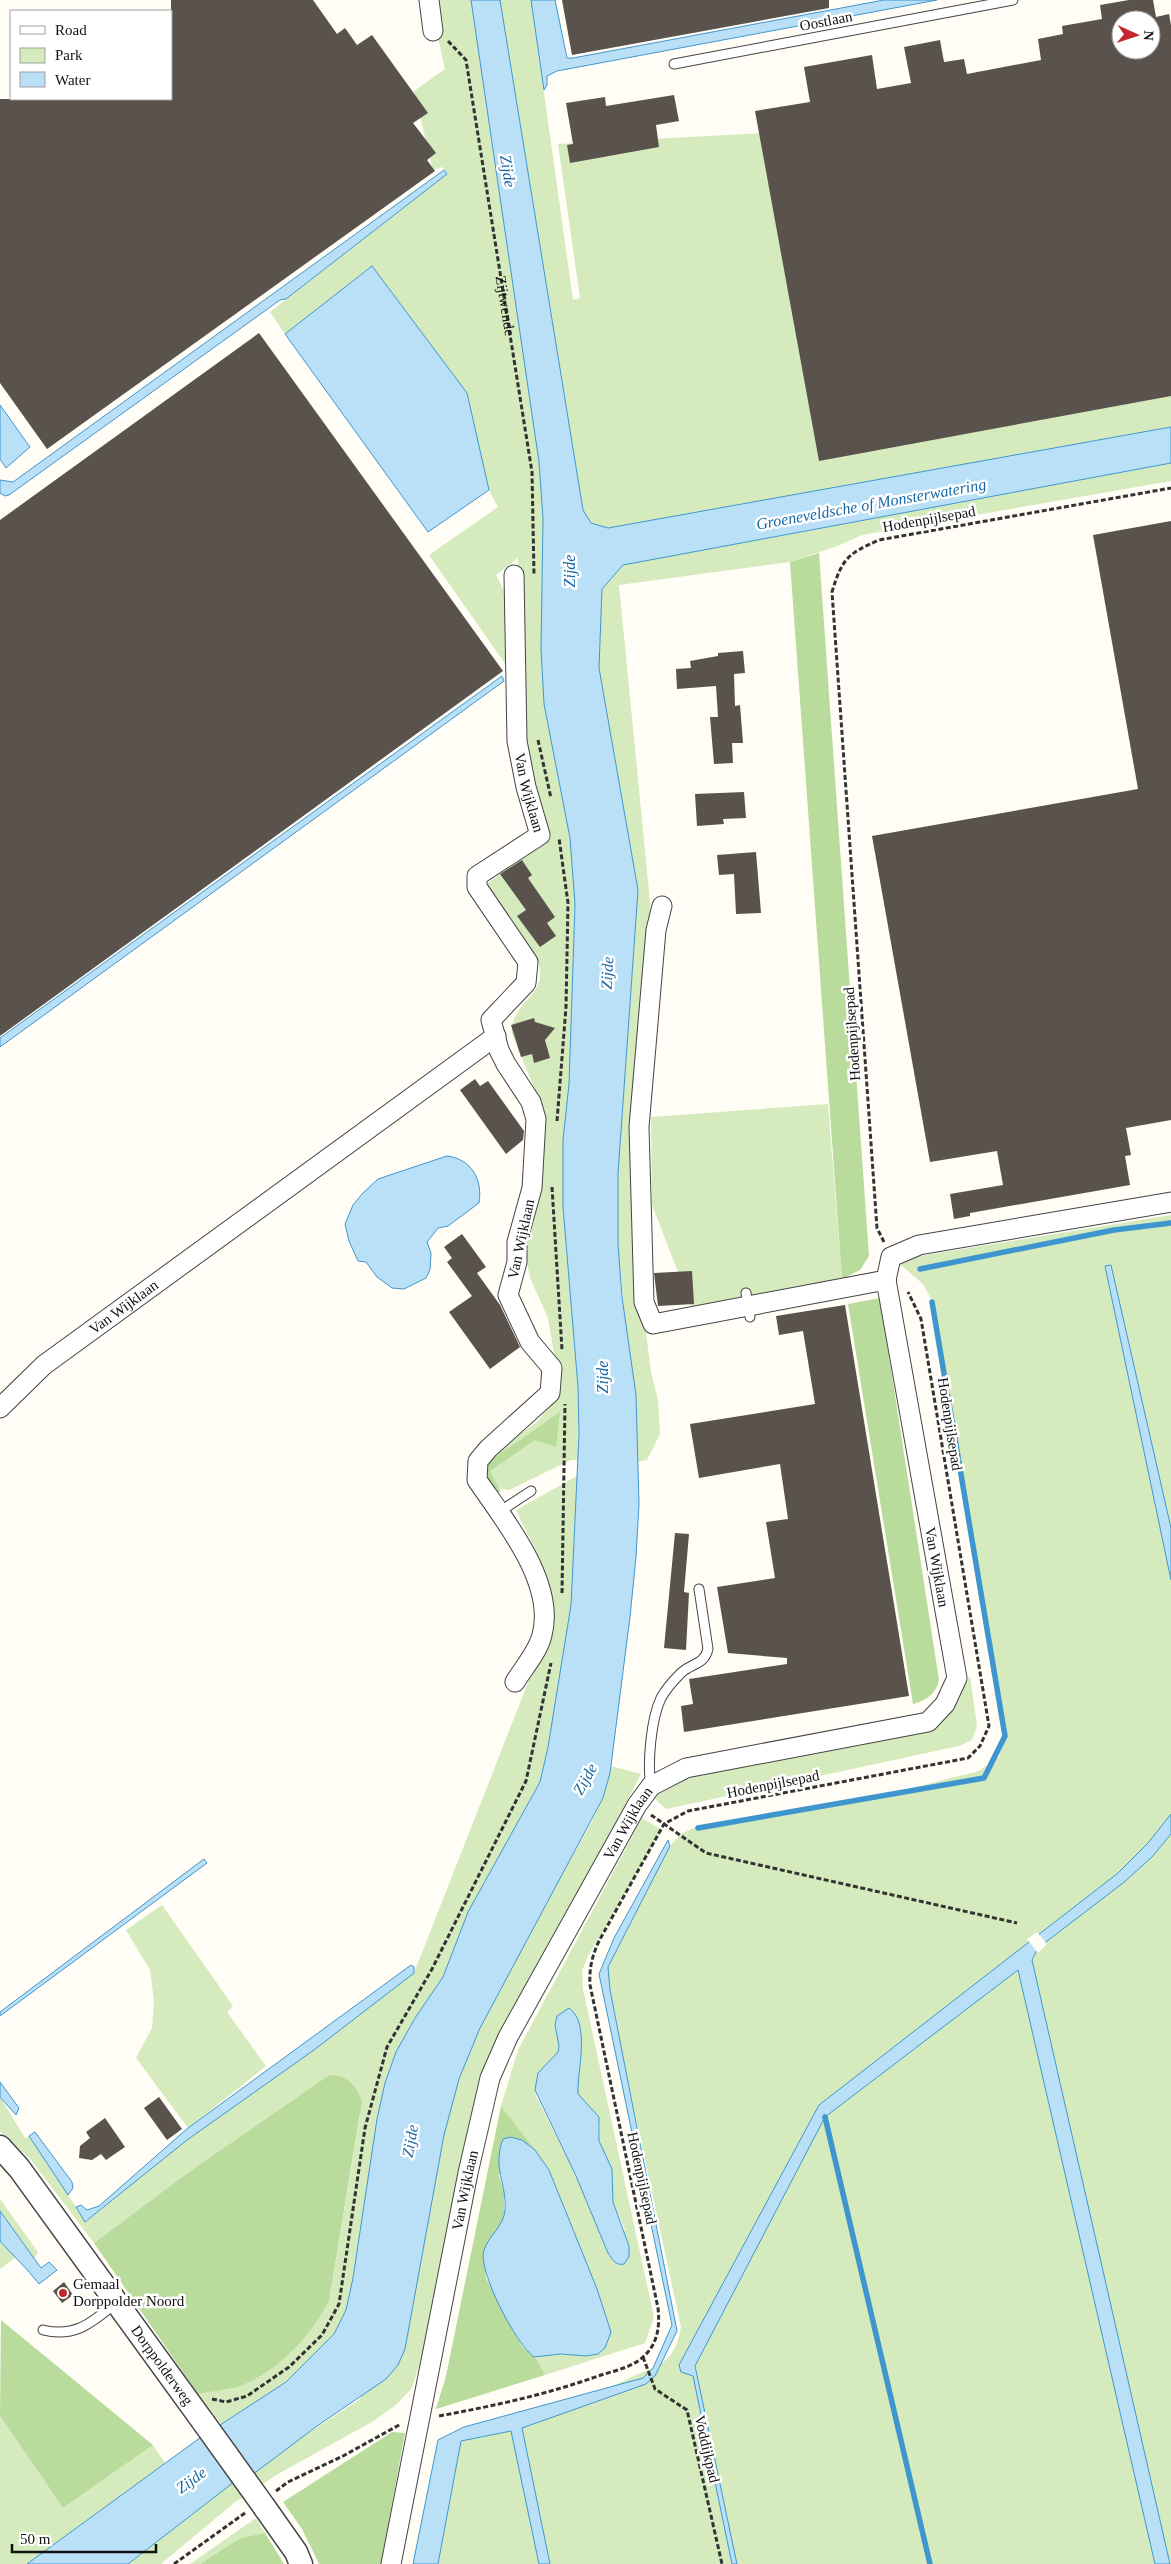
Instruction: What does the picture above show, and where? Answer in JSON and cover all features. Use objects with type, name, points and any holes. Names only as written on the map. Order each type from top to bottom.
[{"type":"street","points":[[429,0],[433,31]]},
{"type":"street","name":"Van Wijklaan","points":[[514,575],[517,741],[526,787],[540,836],[477,876],[477,887],[528,962],[526,983],[492,1020],[506,1064],[531,1102],[536,1119],[532,1188],[517,1242],[517,1262],[508,1295],[530,1342],[552,1368],[553,1381],[550,1393],[488,1449],[478,1461],[477,1480],[499,1512],[537,1575],[545,1620],[542,1636],[536,1651],[514,1682]]},
{"type":"street","points":[[662,906],[656,930],[639,1127],[644,1302],[653,1324],[886,1280]]},
{"type":"street","name":"Van Wijklaan","points":[[0,1408],[44,1365],[496,1036]]},
{"type":"street","points":[[891,1257],[919,1245],[1171,1202]]},
{"type":"street","name":"Van Wijklaan","points":[[391,2564],[468,2173],[490,2078],[508,2037],[636,1805],[651,1786],[686,1768],[928,1722],[945,1704],[957,1678],[886,1280],[891,1257]]},
{"type":"street","name":"Dorppolderweg","points":[[0,2148],[19,2168],[117,2302],[296,2552],[301,2564]]},
{"type":"lane","name":"Oostlaan","points":[[674,64],[1013,0]]},
{"type":"lane","points":[[499,1512],[531,1491]]},
{"type":"lane","points":[[651,1786],[648,1772],[660,1699],[682,1671],[703,1661],[708,1650],[700,1589]]},
{"type":"lane","points":[[43,2330],[57,2333],[82,2328],[117,2302]]},
{"type":"path","name":"Zijtwende","points":[[433,31],[450,42],[466,60],[532,472],[536,555],[534,582]]},
{"type":"path","name":"Hodenpijlsepad","points":[[643,2356],[651,2348],[660,2324],[590,1986],[589,1971],[592,1956],[599,1941],[664,1824],[688,1811],[968,1758],[980,1746],[989,1726],[921,1319],[877,1228],[832,592],[839,569],[854,551],[878,540],[1171,488]]},
{"type":"path","points":[[536,732],[552,805]]},
{"type":"path","points":[[556,1122],[566,1007],[568,903],[558,833]]},
{"type":"path","points":[[552,1179],[562,1353]]},
{"type":"path","points":[[562,1596],[565,1402]]},
{"type":"path","points":[[189,2402],[214,2398],[226,2402],[247,2396],[289,2367],[322,2335],[339,2304],[365,2128],[387,2048],[432,1969],[526,1781],[552,1660]]},
{"type":"path","points":[[636,1805],[706,1853],[1017,1923]]},
{"type":"path","name":"Voddijkpad","points":[[643,2356],[655,2389],[687,2410],[722,2564]]},
{"type":"green space","points":[[432,0],[471,0],[539,462],[543,519],[541,649],[544,704],[570,838],[575,904],[569,1084],[563,1140],[563,1207],[578,1387],[578,1460],[571,1460],[509,1490],[496,1488],[488,1477],[489,1460],[500,1447],[536,1423],[555,1401],[556,1365],[548,1318],[530,1278],[525,1251],[541,1182],[546,1126],[543,1109],[512,1034],[516,1014],[539,983],[540,973],[538,961],[487,884],[543,841],[518,700],[518,558],[496,575],[511,604],[513,675],[429,555],[498,507],[489,490],[467,393],[372,266],[285,334],[270,312],[447,174],[442,167],[433,170],[414,91],[445,69]]},
{"type":"green space","points":[[500,0],[531,0],[573,300],[580,298],[558,144],[1171,111],[1171,427],[608,528],[591,523],[583,510]]},
{"type":"green space","points":[[1171,463],[1171,481],[862,535],[840,545],[790,562],[619,585],[652,922],[644,1317],[651,1372],[658,1400],[660,1434],[647,1460],[638,1462],[618,1244],[618,1174],[638,890],[599,668],[602,589],[623,565]]},
{"type":"green space","points":[[819,553],[869,1256],[860,1270],[842,1279],[790,562]]},
{"type":"green space","points":[[828,1104],[842,1279],[692,1308],[652,1205],[651,1117]]},
{"type":"green space","points":[[1171,1215],[1171,2564],[438,2564],[461,2441],[522,2428],[661,2364],[671,2354],[677,2342],[681,2327],[605,1974],[670,1846],[681,1834],[698,1826],[900,1791],[979,1771],[999,1757],[1006,1737],[933,1302],[923,1284],[895,1260]]},
{"type":"green space","points":[[880,1298],[939,1680],[936,1689],[930,1696],[923,1701],[913,1704],[848,1304]]},
{"type":"green space","points":[[560,1412],[556,1447],[535,1440],[490,1471],[501,1492],[494,1493],[483,1466]]},
{"type":"green space","points":[[577,1476],[571,1605],[556,1706],[540,1782],[468,1912],[443,1977],[415,2018],[396,2052],[385,2083],[377,2119],[353,2278],[346,2310],[334,2334],[286,2382],[222,2425],[198,2394],[242,2385],[329,2301],[360,2116],[233,2143],[182,2177],[94,2243],[31,2160],[0,2131],[0,2097],[25,2138],[29,2136],[86,2222],[187,2140],[414,1973],[553,1619],[543,1566],[516,1510]]},
{"type":"green space","points":[[970,1676],[977,1726],[972,1740],[959,1746],[666,1809],[653,1797],[669,1776],[860,1738],[953,1704]]},
{"type":"green space","points":[[611,1766],[641,1774],[496,2050],[430,2331],[412,2388],[396,2405],[372,2422],[278,2474],[234,2503],[161,2564],[128,2564],[234,2482],[360,2399],[432,2192],[444,2135],[459,2079],[480,2028],[531,1930],[591,1823],[603,1798]]},
{"type":"green space","points":[[642,1818],[662,1830],[587,1958],[582,1971],[583,1989],[654,2317],[645,2343],[545,2375],[534,2357],[573,2354],[611,2332],[597,2289],[549,2170],[501,2106],[518,2050]],"holes":[[[573,2011],[581,2030],[582,2044],[578,2094],[600,2125],[599,2141],[612,2169],[613,2202],[626,2232],[576,2176],[536,2096],[535,2090],[538,2073],[558,2052],[560,2046],[555,2025]]]},
{"type":"green space","points":[[162,1905],[233,2006],[227,2012],[266,2066],[188,2128],[136,2058],[152,2028],[154,2002],[150,1970],[126,1930]]},
{"type":"green space","points":[[335,2075],[352,2084],[358,2091],[362,2101],[329,2301],[303,2339],[270,2370],[243,2385],[198,2394],[94,2243],[182,2177],[328,2076]]},
{"type":"green space","points":[[501,2106],[535,2150],[522,2140],[499,2175],[504,2193],[504,2218],[484,2249],[486,2278],[522,2346],[537,2360],[545,2375],[436,2409],[446,2376]]},
{"type":"green space","points":[[0,2199],[38,2252],[34,2259],[0,2211]]},
{"type":"green space","points":[[0,2241],[15,2258],[0,2269]]},
{"type":"green space","points":[[1,2320],[153,2445],[63,2508],[0,2416]]},
{"type":"green space","points":[[0,2416],[63,2508],[153,2445],[165,2463],[27,2564],[0,2564]]},
{"type":"green space","points":[[392,2432],[405,2433],[381,2564],[319,2564],[302,2529],[283,2502]]},
{"type":"green space","points":[[256,2518],[265,2533],[240,2538],[200,2564],[190,2564]]},
{"type":"green space","points":[[265,2533],[284,2564],[200,2564],[240,2538]]},
{"type":"water","points":[[471,0],[500,0],[583,510],[591,523],[608,528],[1171,427],[1171,463],[623,565],[602,589],[599,668],[638,890],[618,1174],[618,1244],[622,1297],[636,1395],[639,1504],[630,1617],[610,1773],[603,1798],[480,2028],[459,2079],[444,2135],[405,2349],[398,2365],[386,2379],[317,2426],[256,2472],[234,2482],[128,2564],[27,2564],[197,2440],[286,2382],[334,2334],[346,2310],[353,2278],[377,2119],[385,2083],[396,2052],[415,2018],[443,1977],[468,1912],[540,1782],[548,1747],[571,1605],[579,1434],[578,1387],[563,1207],[563,1140],[569,1084],[575,904],[570,838],[544,704],[541,649],[543,519],[539,462]]},
{"type":"water","points":[[531,0],[555,0],[567,58],[573,58],[884,0],[937,0],[557,71],[547,76],[547,85],[544,90]]},
{"type":"water","points":[[444,170],[447,174],[286,299],[280,300],[9,495],[5,496],[0,493],[0,480],[13,482]]},
{"type":"water","points":[[372,266],[467,393],[489,490],[428,532],[285,334]]},
{"type":"water","points":[[0,405],[30,447],[6,468],[0,459]]},
{"type":"water","points":[[502,676],[504,681],[0,1047],[0,1038]]},
{"type":"water","points":[[447,1156],[463,1161],[469,1166],[477,1178],[480,1194],[479,1203],[448,1226],[438,1228],[427,1242],[431,1253],[430,1270],[426,1278],[404,1289],[392,1288],[377,1277],[366,1262],[358,1261],[349,1241],[345,1224],[353,1205],[378,1179]]},
{"type":"water","points":[[1111,1265],[1171,1528],[1171,1580],[1105,1266]]},
{"type":"water","points":[[1171,1814],[1171,1834],[1152,1857],[1123,1883],[1038,1948],[1032,1960],[1170,2564],[1155,2564],[1018,1970],[825,2117],[695,2366],[737,2564],[732,2564],[693,2376],[681,2372],[679,2365],[819,2105],[1118,1873],[1148,1843]]},
{"type":"water","points":[[668,1840],[670,1846],[608,1967],[610,1990],[677,2331],[655,2376],[646,2384],[522,2428],[550,2564],[539,2564],[511,2431],[461,2441],[438,2564],[413,2564],[438,2440],[464,2427],[643,2378],[653,2368],[672,2325],[599,1974],[614,1938]]},
{"type":"water","points":[[204,1859],[207,1863],[0,2016],[0,2012]]},
{"type":"water","points":[[411,1965],[414,1967],[414,1973],[314,2050],[187,2140],[85,2222],[76,2207],[81,2205],[87,2210],[99,2206],[188,2128]]},
{"type":"water","points":[[569,2008],[576,2015],[580,2025],[581,2048],[578,2094],[599,2117],[599,2141],[612,2169],[613,2202],[629,2246],[629,2257],[624,2264],[617,2263],[608,2253],[576,2176],[535,2090],[538,2073],[558,2052],[559,2046],[555,2025],[557,2016]]},
{"type":"water","points":[[0,2082],[19,2108],[16,2115],[0,2097]]},
{"type":"water","points":[[35,2132],[72,2182],[73,2188],[68,2195],[29,2136]]},
{"type":"water","points":[[510,2137],[522,2140],[535,2150],[549,2170],[597,2289],[611,2332],[605,2348],[598,2354],[586,2356],[561,2354],[534,2357],[508,2323],[492,2289],[483,2260],[484,2250],[504,2216],[505,2201],[499,2159],[503,2139]]},
{"type":"water","points":[[0,2211],[41,2268],[49,2262],[57,2270],[39,2284],[0,2241]]},
{"type":"pier","points":[[1037,1932],[1047,1944],[1038,1953],[1027,1939]]},
{"type":"building","points":[[171,0],[313,0],[337,34],[345,28],[357,45],[372,35],[428,113],[413,123],[436,153],[427,160],[435,171],[47,449],[0,383],[0,99],[172,100]]},
{"type":"building","points":[[562,0],[829,0],[829,8],[572,55]]},
{"type":"building","points":[[1129,0],[1153,0],[1155,10],[1111,10],[1111,60],[1161,60],[1161,16],[1169,14],[1171,25],[1171,396],[819,461],[755,111],[810,102],[804,67],[872,55],[877,89],[911,83],[904,47],[940,40],[944,62],[964,59],[967,74],[1041,60],[1038,39],[1063,34],[1062,26],[1102,19],[1100,5]]},
{"type":"building","points":[[674,95],[679,121],[656,125],[659,147],[570,163],[567,145],[573,144],[566,103],[605,97],[606,106]]},
{"type":"building","points":[[259,333],[503,671],[0,1036],[0,520]]},
{"type":"building","points":[[1171,521],[1171,1120],[1126,1128],[1131,1155],[1125,1156],[1130,1185],[970,1213],[970,1216],[954,1219],[950,1194],[1003,1185],[997,1151],[930,1162],[872,836],[1138,789],[1093,535]]},
{"type":"building","points":[[743,651],[745,673],[734,674],[735,706],[740,705],[743,743],[732,743],[733,763],[714,764],[710,717],[718,717],[716,686],[677,689],[676,669],[691,668],[690,661],[718,656],[718,653]]},
{"type":"building","points":[[744,792],[746,818],[723,819],[724,824],[697,826],[695,794]]},
{"type":"building","points":[[756,852],[761,913],[736,914],[734,874],[719,875],[717,855]]},
{"type":"building","points":[[522,860],[532,875],[528,878],[555,917],[547,923],[556,936],[540,947],[517,916],[526,910],[500,874]]},
{"type":"building","points":[[534,1018],[535,1022],[555,1028],[545,1040],[550,1058],[534,1063],[532,1054],[521,1057],[511,1025]]},
{"type":"building","points":[[475,1079],[480,1086],[488,1081],[524,1131],[523,1140],[506,1154],[460,1090]]},
{"type":"building","points":[[462,1234],[486,1267],[477,1273],[500,1305],[520,1347],[490,1369],[449,1312],[472,1296],[447,1262],[452,1258],[444,1247]]},
{"type":"building","points":[[692,1271],[694,1304],[658,1306],[654,1273]]},
{"type":"building","points":[[845,1305],[909,1696],[684,1732],[681,1706],[693,1704],[689,1679],[787,1664],[787,1658],[728,1653],[717,1587],[775,1578],[766,1522],[788,1519],[780,1464],[699,1478],[690,1424],[815,1404],[803,1331],[779,1335],[776,1316]]},
{"type":"building","points":[[675,1533],[689,1534],[684,1592],[689,1593],[686,1650],[664,1648]]},
{"type":"building","points":[[159,2097],[182,2129],[167,2140],[144,2108]]},
{"type":"building","points":[[105,2118],[125,2147],[106,2160],[101,2154],[92,2160],[79,2158],[80,2146],[90,2138],[86,2132]]},
{"type":"building","name":"Gemaal Dorppolder Noord","points":[[64,2282],[73,2295],[62,2303],[53,2291]]},
{"type":"waterway","points":[[920,1269],[1114,1230],[1171,1223]]},
{"type":"waterway","points":[[698,1828],[984,1778],[1005,1736],[932,1302]]},
{"type":"waterway","points":[[825,2117],[930,2564]]},
{"type":"place","name":"Gemaal Dorppolder Noord","points":[[63,2293]]},
{"type":"water label","name":"Zijde","points":[[508,171]]},
{"type":"water label","name":"Groeneveldsche of Monsterwatering","points":[[871,504]]},
{"type":"water label","name":"Zijde","points":[[569,571]]},
{"type":"water label","name":"Zijde","points":[[607,973]]},
{"type":"water label","name":"Zijde","points":[[602,1377]]},
{"type":"water label","name":"Zijde","points":[[585,1779]]},
{"type":"water label","name":"Zijde","points":[[410,2141]]},
{"type":"water label","name":"Zijde","points":[[191,2480]]}]
